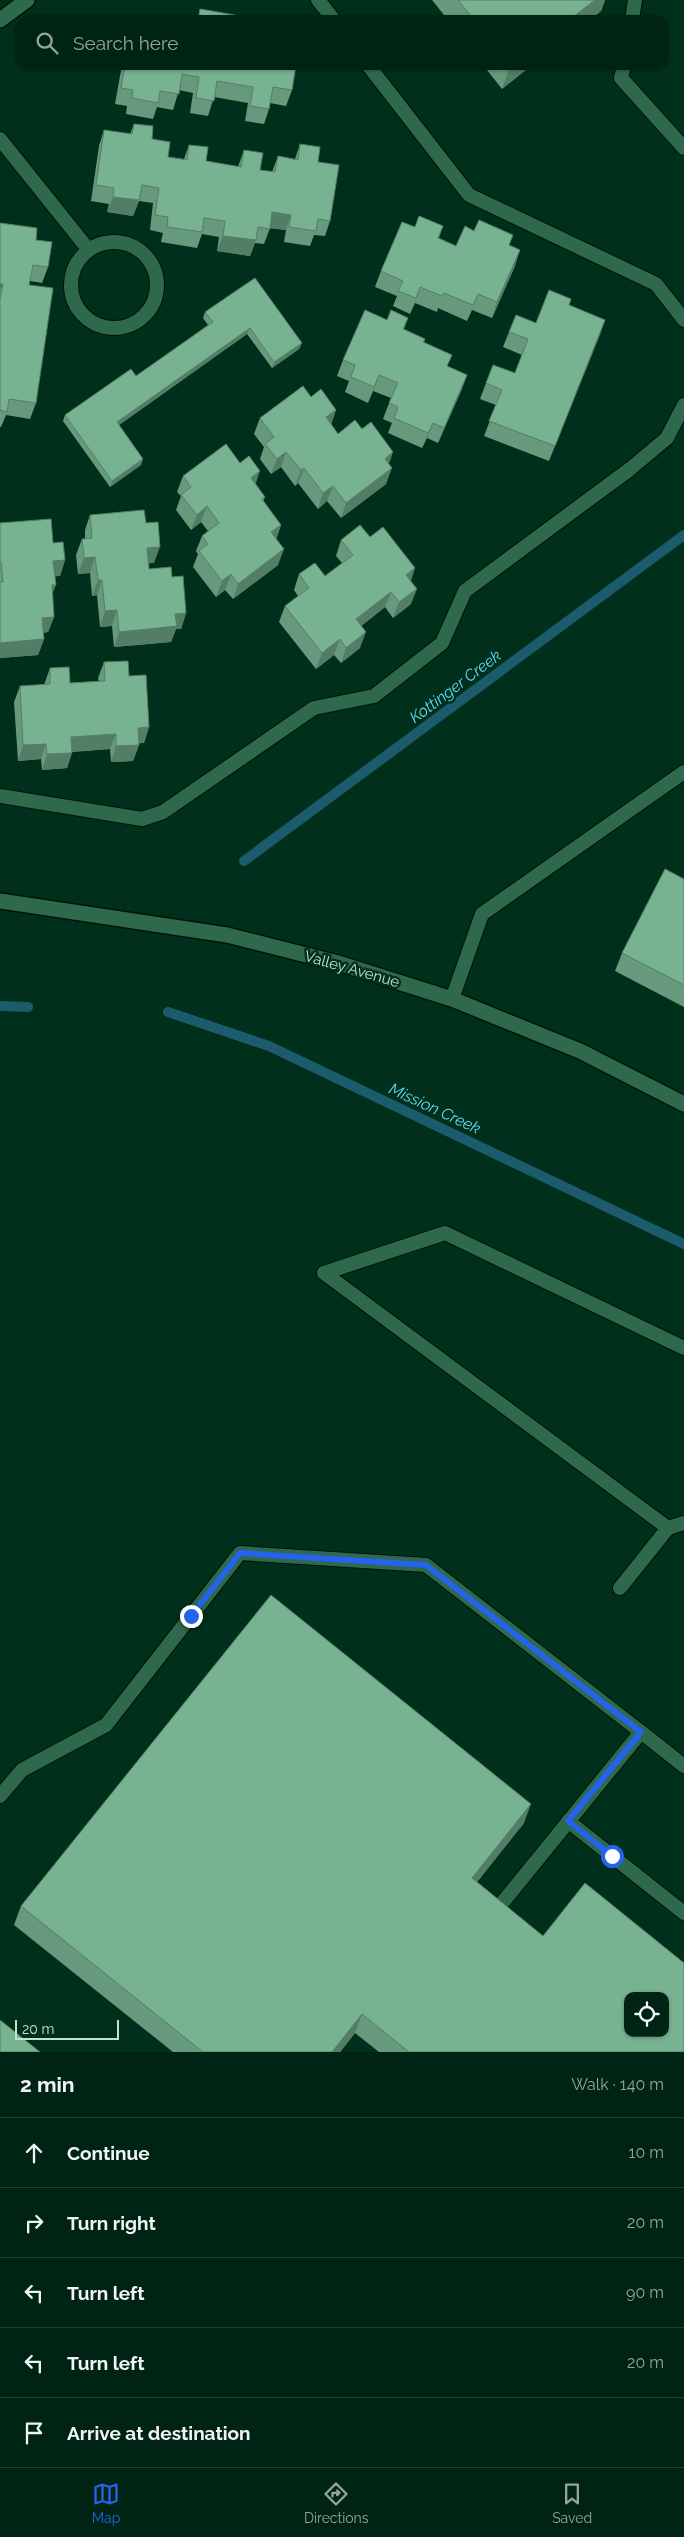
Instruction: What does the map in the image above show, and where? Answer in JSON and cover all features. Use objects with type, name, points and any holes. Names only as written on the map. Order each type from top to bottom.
[{"type":"street","points":[[0,20],[27,0]]},
{"type":"street","name":"Valley Avenue","points":[[0,901],[227,935],[338,963],[452,999],[580,1051],[684,1104]]},
{"type":"lane","points":[[318,0],[330,15]]},
{"type":"lane","points":[[633,15],[636,0]]},
{"type":"lane","points":[[372,70],[469,195],[656,284],[684,320]]},
{"type":"lane","points":[[623,70],[621,78],[684,148]]},
{"type":"lane","points":[[0,138],[88,250]]},
{"type":"lane","points":[[104,242],[122,242],[139,249],[150,261],[157,276],[157,293],[151,308],[140,321],[124,328],[107,329],[92,323],[79,312],[71,297],[70,280],[76,263],[88,250],[104,242]]},
{"type":"lane","points":[[0,796],[142,819],[164,812],[314,708],[374,696],[442,643],[465,591],[630,469],[667,438],[684,405]]},
{"type":"lane","points":[[452,999],[482,914],[684,772]]},
{"type":"lane","points":[[668,1528],[324,1273],[445,1233],[684,1348]]},
{"type":"lane","points":[[620,1588],[668,1528],[684,1523]]},
{"type":"lane","points":[[0,1796],[22,1770],[106,1725],[240,1553],[426,1565],[684,1766]]},
{"type":"lane","points":[[503,1902],[641,1732]]},
{"type":"lane","points":[[568,1821],[684,1913]]},
{"type":"building","points":[[458,0],[595,0],[576,15],[470,15]]},
{"type":"building","points":[[200,9],[235,15],[199,15]]},
{"type":"building","points":[[124,70],[295,70],[292,90],[273,87],[269,109],[250,106],[253,87],[217,81],[214,101],[196,98],[199,77],[182,74],[179,94],[160,91],[158,103],[132,98],[133,90],[121,88]]},
{"type":"building","points":[[134,124],[153,126],[152,139],[170,142],[168,157],[187,160],[189,145],[208,147],[206,161],[241,167],[244,150],[263,153],[260,170],[275,172],[278,156],[298,160],[300,144],[320,147],[318,162],[339,165],[330,221],[318,219],[316,231],[289,227],[291,215],[272,212],[270,229],[258,227],[256,240],[223,236],[225,221],[204,218],[202,232],[167,227],[168,217],[155,215],[159,188],[142,185],[139,200],[113,197],[114,188],[96,185],[104,130],[132,134]]},
{"type":"building","points":[[419,216],[443,226],[438,238],[456,246],[465,226],[474,231],[479,220],[513,235],[509,245],[520,250],[497,302],[478,294],[473,305],[444,293],[442,296],[420,287],[416,298],[398,291],[403,281],[381,271],[402,222],[415,227]]},
{"type":"building","points":[[0,223],[37,228],[36,240],[52,242],[48,267],[33,265],[29,285],[53,288],[36,403],[9,399],[7,412],[0,410],[0,300],[3,284],[0,284]]},
{"type":"building","points":[[255,278],[302,343],[274,362],[250,328],[117,422],[143,459],[112,481],[65,415],[131,369],[136,376],[213,322],[205,312]]},
{"type":"building","points":[[549,290],[571,299],[569,305],[605,320],[555,446],[489,421],[502,390],[486,383],[493,365],[515,373],[528,339],[509,332],[516,315],[536,323]]},
{"type":"building","points":[[365,310],[387,320],[391,310],[408,318],[403,329],[425,339],[423,342],[452,355],[447,366],[467,375],[444,428],[433,423],[428,433],[394,418],[398,407],[389,403],[398,383],[379,375],[374,387],[351,377],[355,365],[343,360]]},
{"type":"building","points":[[303,386],[311,397],[321,389],[336,410],[326,417],[338,434],[355,420],[362,429],[371,422],[393,452],[385,459],[392,468],[346,503],[333,486],[323,493],[304,468],[301,470],[286,452],[277,459],[265,444],[274,437],[260,418]]},
{"type":"building","points":[[226,444],[240,463],[249,456],[260,471],[251,478],[265,497],[262,499],[281,525],[271,532],[284,549],[238,584],[231,574],[222,581],[199,551],[208,544],[202,536],[219,523],[207,506],[197,515],[181,495],[191,487],[183,476]]},
{"type":"building","points":[[144,510],[146,523],[158,522],[160,547],[147,548],[149,569],[171,567],[172,577],[183,576],[186,613],[175,614],[177,626],[119,632],[117,610],[105,611],[102,580],[98,580],[95,557],[84,558],[82,539],[92,538],[90,515]]},
{"type":"building","points":[[51,519],[53,543],[63,542],[65,560],[53,561],[56,585],[52,585],[54,617],[42,618],[44,639],[0,643],[0,582],[3,582],[0,562],[0,523]]},
{"type":"building","points":[[360,525],[370,537],[383,527],[415,568],[406,575],[417,589],[399,602],[391,592],[356,619],[366,632],[346,648],[340,639],[322,653],[285,606],[309,588],[299,574],[315,563],[325,576],[353,555],[341,540]]},
{"type":"building","points":[[128,661],[129,676],[146,675],[149,727],[138,728],[139,745],[116,746],[116,734],[71,737],[72,753],[47,754],[46,744],[23,745],[20,686],[50,684],[50,668],[69,667],[70,683],[105,681],[104,662]]},
{"type":"building","points":[[665,869],[684,879],[684,985],[622,953]]},
{"type":"building","points":[[271,1595],[531,1804],[472,1878],[543,1936],[585,1883],[684,1963],[684,2052],[409,2052],[362,2014],[332,2052],[203,2052],[21,1906]]},
{"type":"building","points":[[0,2020],[40,2052],[0,2052]]},
{"type":"waterway","name":"Kottinger Creek","points":[[244,861],[684,535]]},
{"type":"waterway","points":[[0,1006],[28,1007]]},
{"type":"waterway","name":"Mission Creek","points":[[168,1012],[269,1046],[684,1244]]},
{"type":"route","points":[[191,1616],[240,1553],[426,1565],[641,1732],[568,1821],[612,1856]]}]
